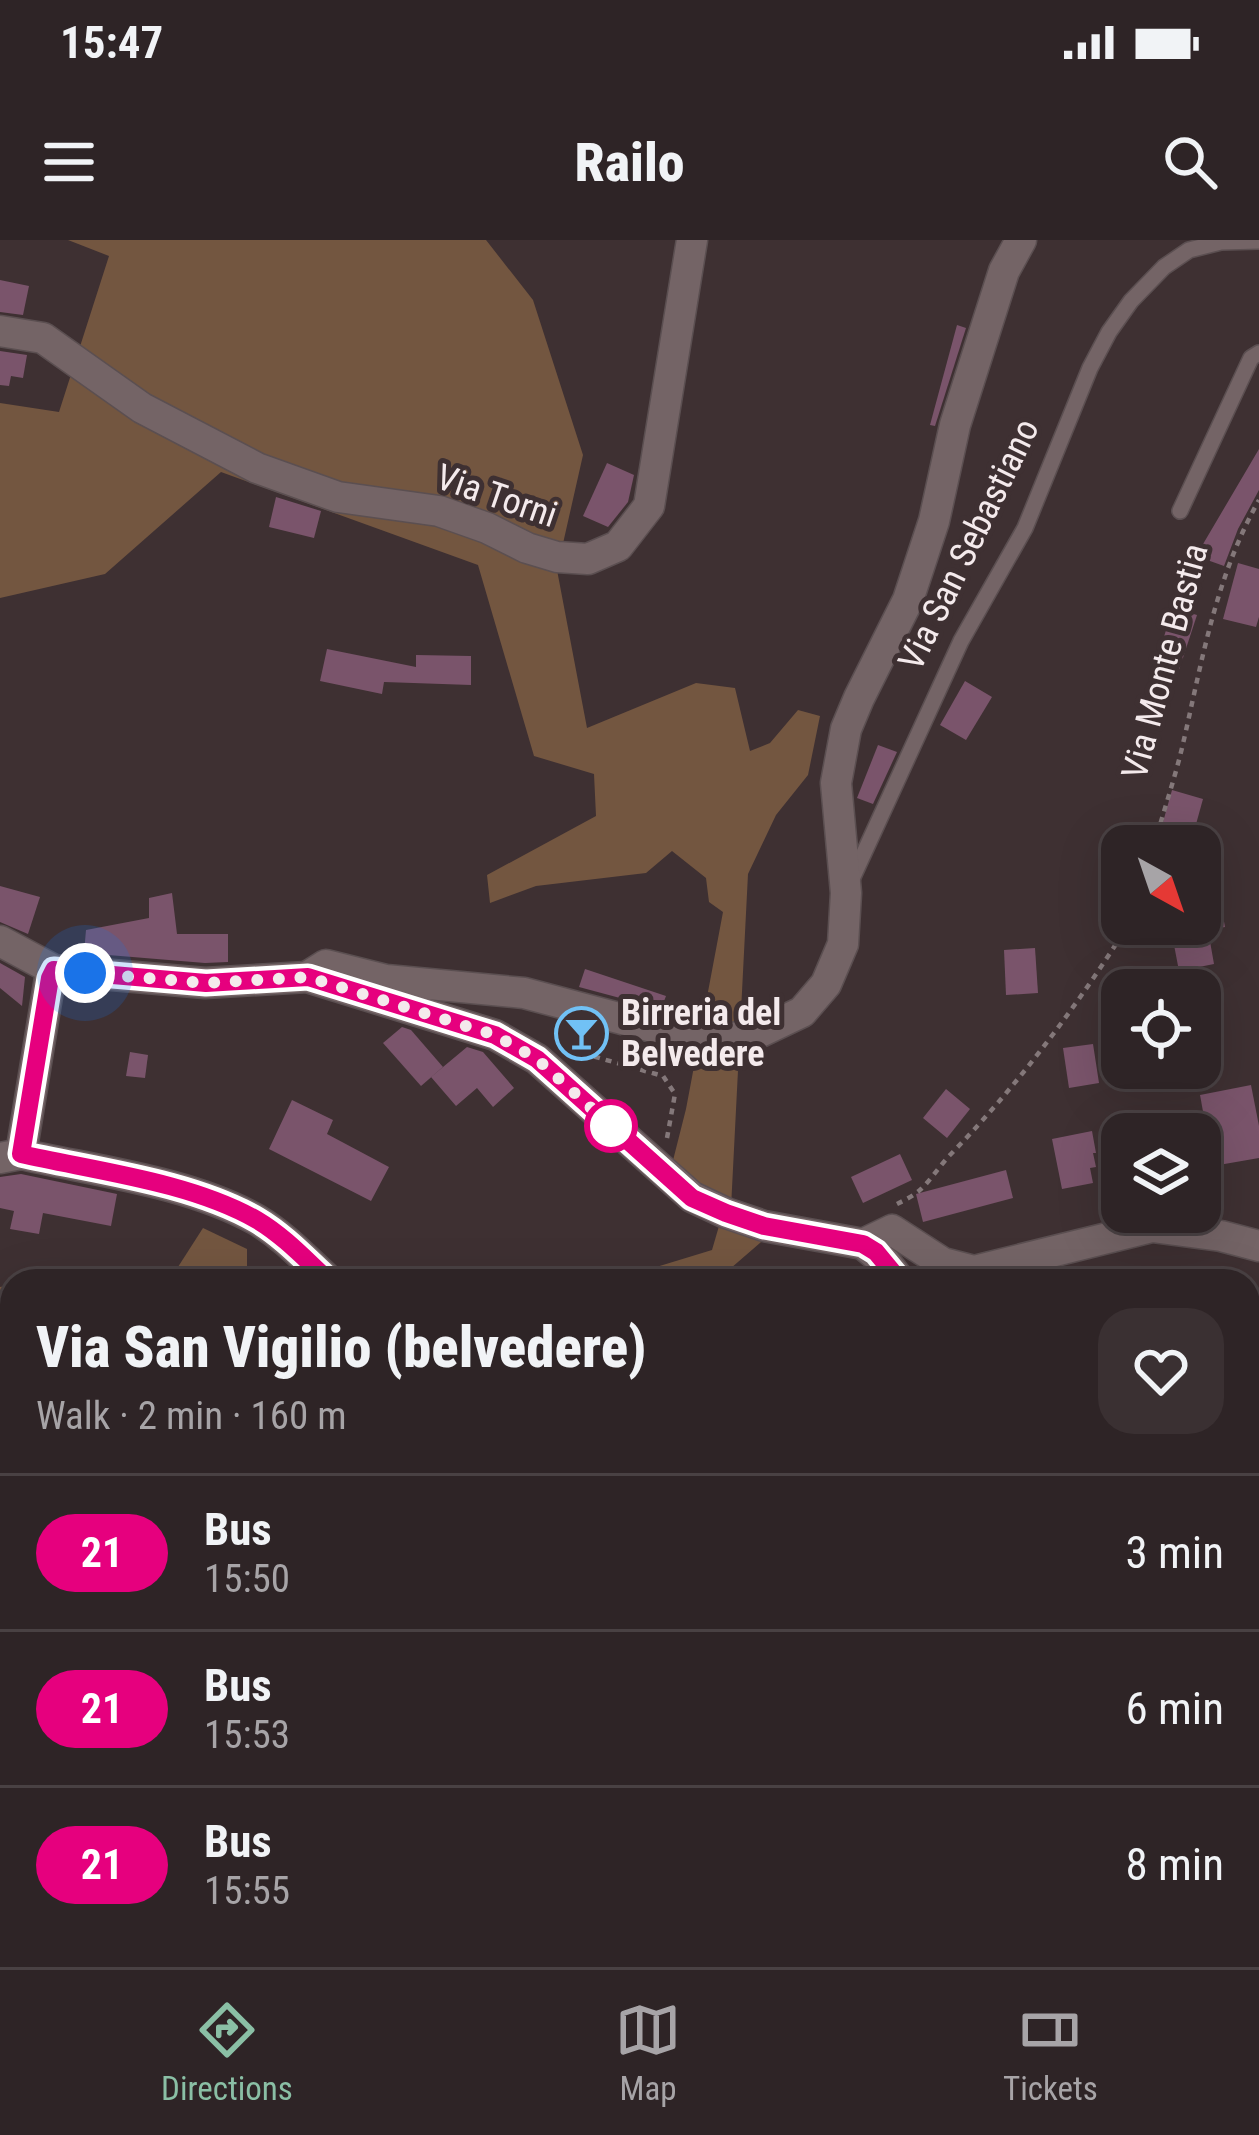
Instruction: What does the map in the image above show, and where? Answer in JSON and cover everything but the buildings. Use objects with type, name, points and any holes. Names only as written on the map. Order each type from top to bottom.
[{"type":"street","name":"Via Torni","points":[[0,331],[44,338],[142,408],[257,468],[338,497],[439,511],[527,548],[588,559],[618,546],[649,506],[692,240]]},
{"type":"street","name":"Via San Sebastiano","points":[[54,970],[206,983],[308,977],[326,965],[386,980],[524,993],[718,1041],[758,1033],[802,1012],[826,984],[843,944],[845,893],[836,782],[846,729],[908,600],[934,521],[955,425],[1004,271],[1022,240]]},
{"type":"street","points":[[0,941],[54,970],[11,1155],[168,1185],[209,1198],[256,1219],[316,1269]]},
{"type":"street","points":[[308,977],[495,1035],[537,1059],[692,1198],[800,1234],[863,1244],[890,1269]]},
{"type":"street","points":[[982,1269],[1153,1227],[1259,1246]]},
{"type":"street","points":[[863,1244],[892,1231],[943,1263],[966,1269]]},
{"type":"lane","name":"Via San Sebastiano","points":[[845,893],[961,641],[1025,528],[1108,332],[1164,267],[1189,250],[1221,242],[1259,241]]},
{"type":"lane","points":[[1180,511],[1251,358],[1259,353]]},
{"type":"path","name":"Via Monte Bastia","points":[[1160,825],[1210,617],[1238,537],[1259,500]]},
{"type":"path","points":[[933,1172],[1024,1072],[1116,945]]},
{"type":"path","points":[[560,1047],[663,1076],[675,1094],[659,1169]]},
{"type":"shaded area","points":[[68,240],[486,240],[533,300],[583,455],[557,570],[587,728],[696,683],[735,688],[750,751],[770,743],[798,710],[820,716],[808,775],[776,815],[748,874],[731,1208],[782,1224],[730,1269],[653,1269],[712,1250],[719,1226],[665,1192],[686,1109],[723,912],[709,902],[706,878],[672,851],[646,873],[536,886],[490,903],[487,875],[596,816],[594,774],[534,756],[478,565],[221,472],[105,574],[0,598],[0,403],[59,412],[109,256]]},
{"type":"shaded area","points":[[203,1228],[247,1249],[247,1269],[177,1269]]},
{"type":"bus line","name":"21","points":[[316,1269],[256,1219],[209,1198],[21,1154],[54,970],[206,983],[308,977],[495,1035],[537,1059],[692,1198],[764,1226],[863,1244],[892,1269]]},
{"type":"place","name":"Birreria del Belvedere","points":[[582,1033]]},
{"type":"route","points":[[85,973],[206,983],[308,977],[495,1035],[537,1059],[611,1126]]}]
